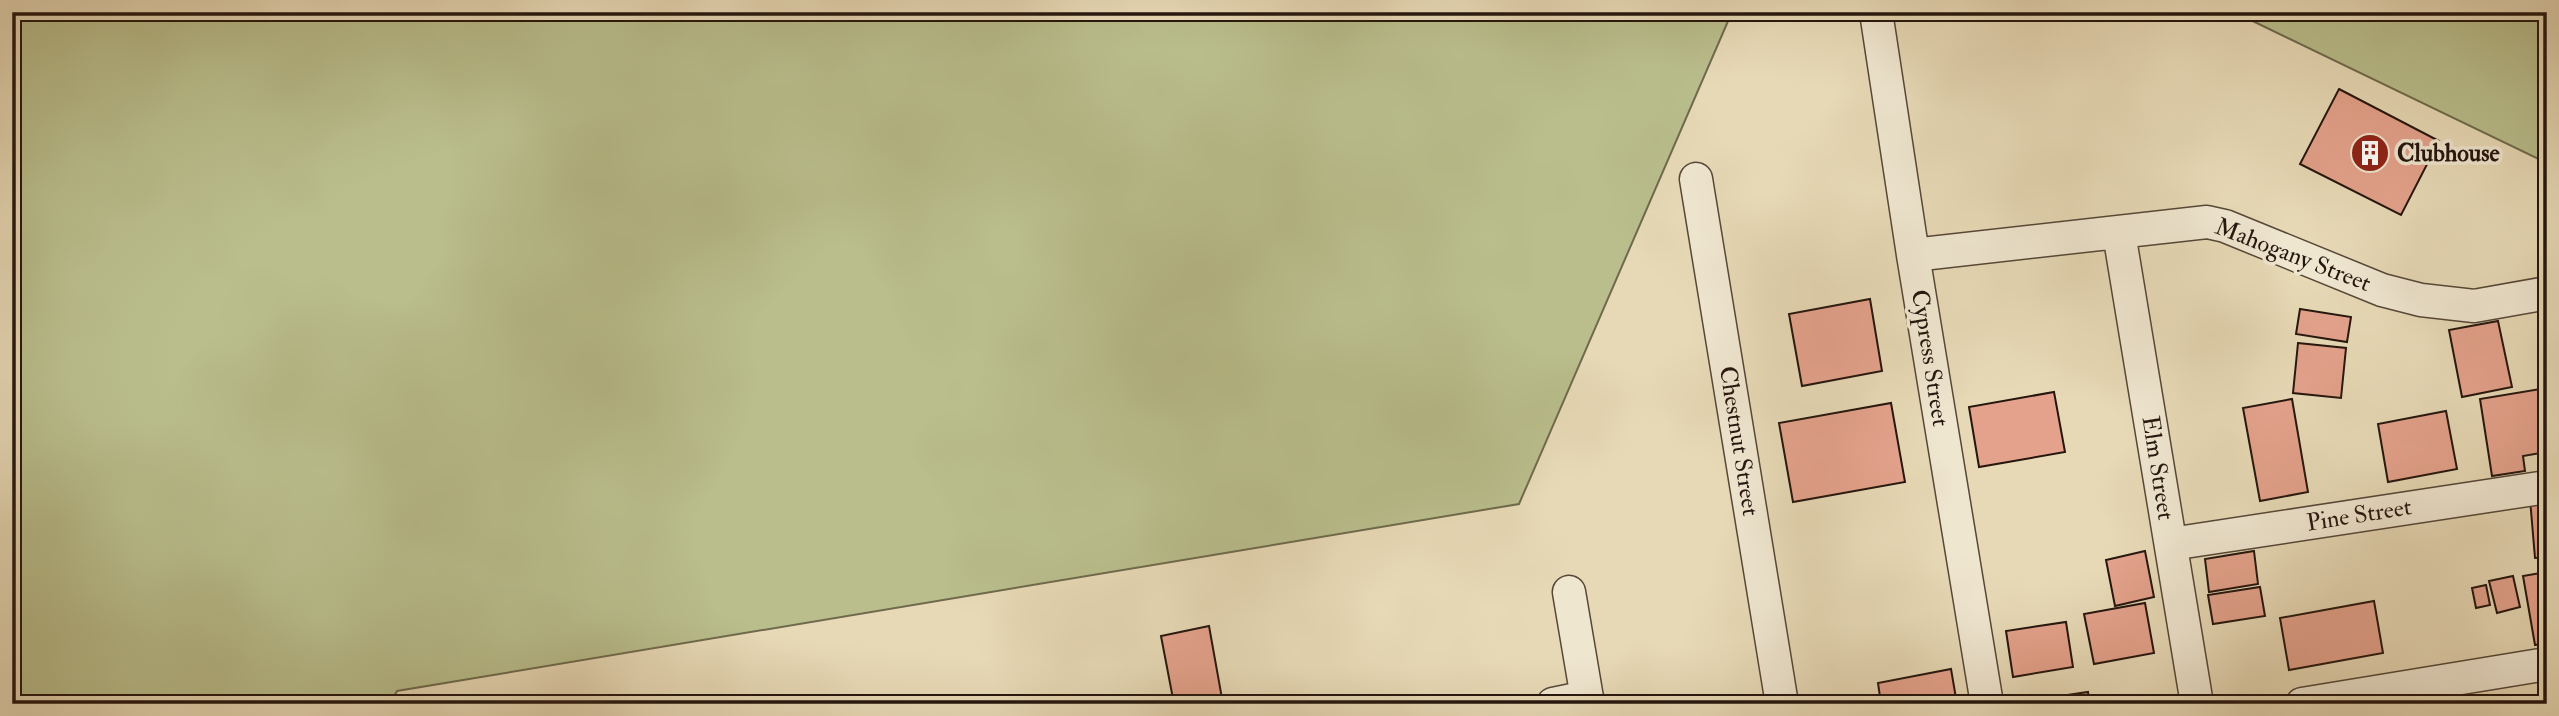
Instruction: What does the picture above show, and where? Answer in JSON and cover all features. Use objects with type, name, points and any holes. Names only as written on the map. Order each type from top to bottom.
[{"type":"street","name":"Cypress Street","points":[[1876,12],[1987,704]]},
{"type":"street","name":"Chestnut Street","points":[[1696,179],[1782,704]]},
{"type":"street","name":"Mahogany Street","points":[[1913,255],[2207,222],[2225,226],[2382,290],[2421,300],[2474,306],[2547,293]]},
{"type":"street","name":"Elm Street","points":[[2119,233],[2197,704]]},
{"type":"street","name":"Pine Street","points":[[2171,544],[2547,487]]},
{"type":"street","points":[[1553,704],[1588,701],[1569,592]]},
{"type":"street","points":[[2302,704],[2547,664]]},
{"type":"green space","points":[[12,12],[1732,12],[1519,504],[397,691],[390,704],[12,704]]},
{"type":"green space","points":[[2234,12],[2547,12],[2547,163]]},
{"type":"building","name":"Clubhouse","points":[[2339,89],[2439,141],[2401,215],[2300,164]]},
{"type":"building","points":[[1870,299],[1882,371],[1802,386],[1789,314]]},
{"type":"building","points":[[2300,309],[2351,317],[2347,342],[2296,334]]},
{"type":"building","points":[[2498,321],[2512,387],[2462,397],[2449,330]]},
{"type":"building","points":[[2298,343],[2346,348],[2341,398],[2293,393]]},
{"type":"building","points":[[2547,388],[2547,452],[2523,456],[2525,471],[2492,476],[2480,399]]},
{"type":"building","points":[[2054,392],[2065,452],[1979,467],[1969,407]]},
{"type":"building","points":[[2292,399],[2308,492],[2260,501],[2243,408]]},
{"type":"building","points":[[1891,403],[1905,482],[1793,502],[1779,423]]},
{"type":"building","points":[[2446,411],[2457,469],[2388,482],[2378,424]]},
{"type":"building","points":[[2547,498],[2547,557],[2535,558],[2530,499]]},
{"type":"building","points":[[2145,551],[2154,597],[2115,606],[2106,560]]},
{"type":"building","points":[[2254,551],[2258,584],[2209,592],[2205,559]]},
{"type":"building","points":[[2547,572],[2547,643],[2535,645],[2523,576]]},
{"type":"building","points":[[2513,576],[2520,607],[2497,613],[2489,581]]},
{"type":"building","points":[[2486,585],[2490,605],[2476,608],[2472,588]]},
{"type":"building","points":[[2260,587],[2265,616],[2213,624],[2208,595]]},
{"type":"building","points":[[2374,601],[2383,653],[2289,670],[2280,618]]},
{"type":"building","points":[[2145,603],[2154,653],[2094,664],[2084,614]]},
{"type":"building","points":[[2066,622],[2073,667],[2013,677],[2006,631]]},
{"type":"building","points":[[1209,626],[1223,704],[1174,704],[1161,636]]},
{"type":"building","points":[[1951,669],[1957,704],[1881,704],[1878,683]]},
{"type":"building","points":[[2088,692],[2090,704],[2061,704],[2060,696]]},
{"type":"place","name":"Clubhouse","points":[[2370,153]]}]
